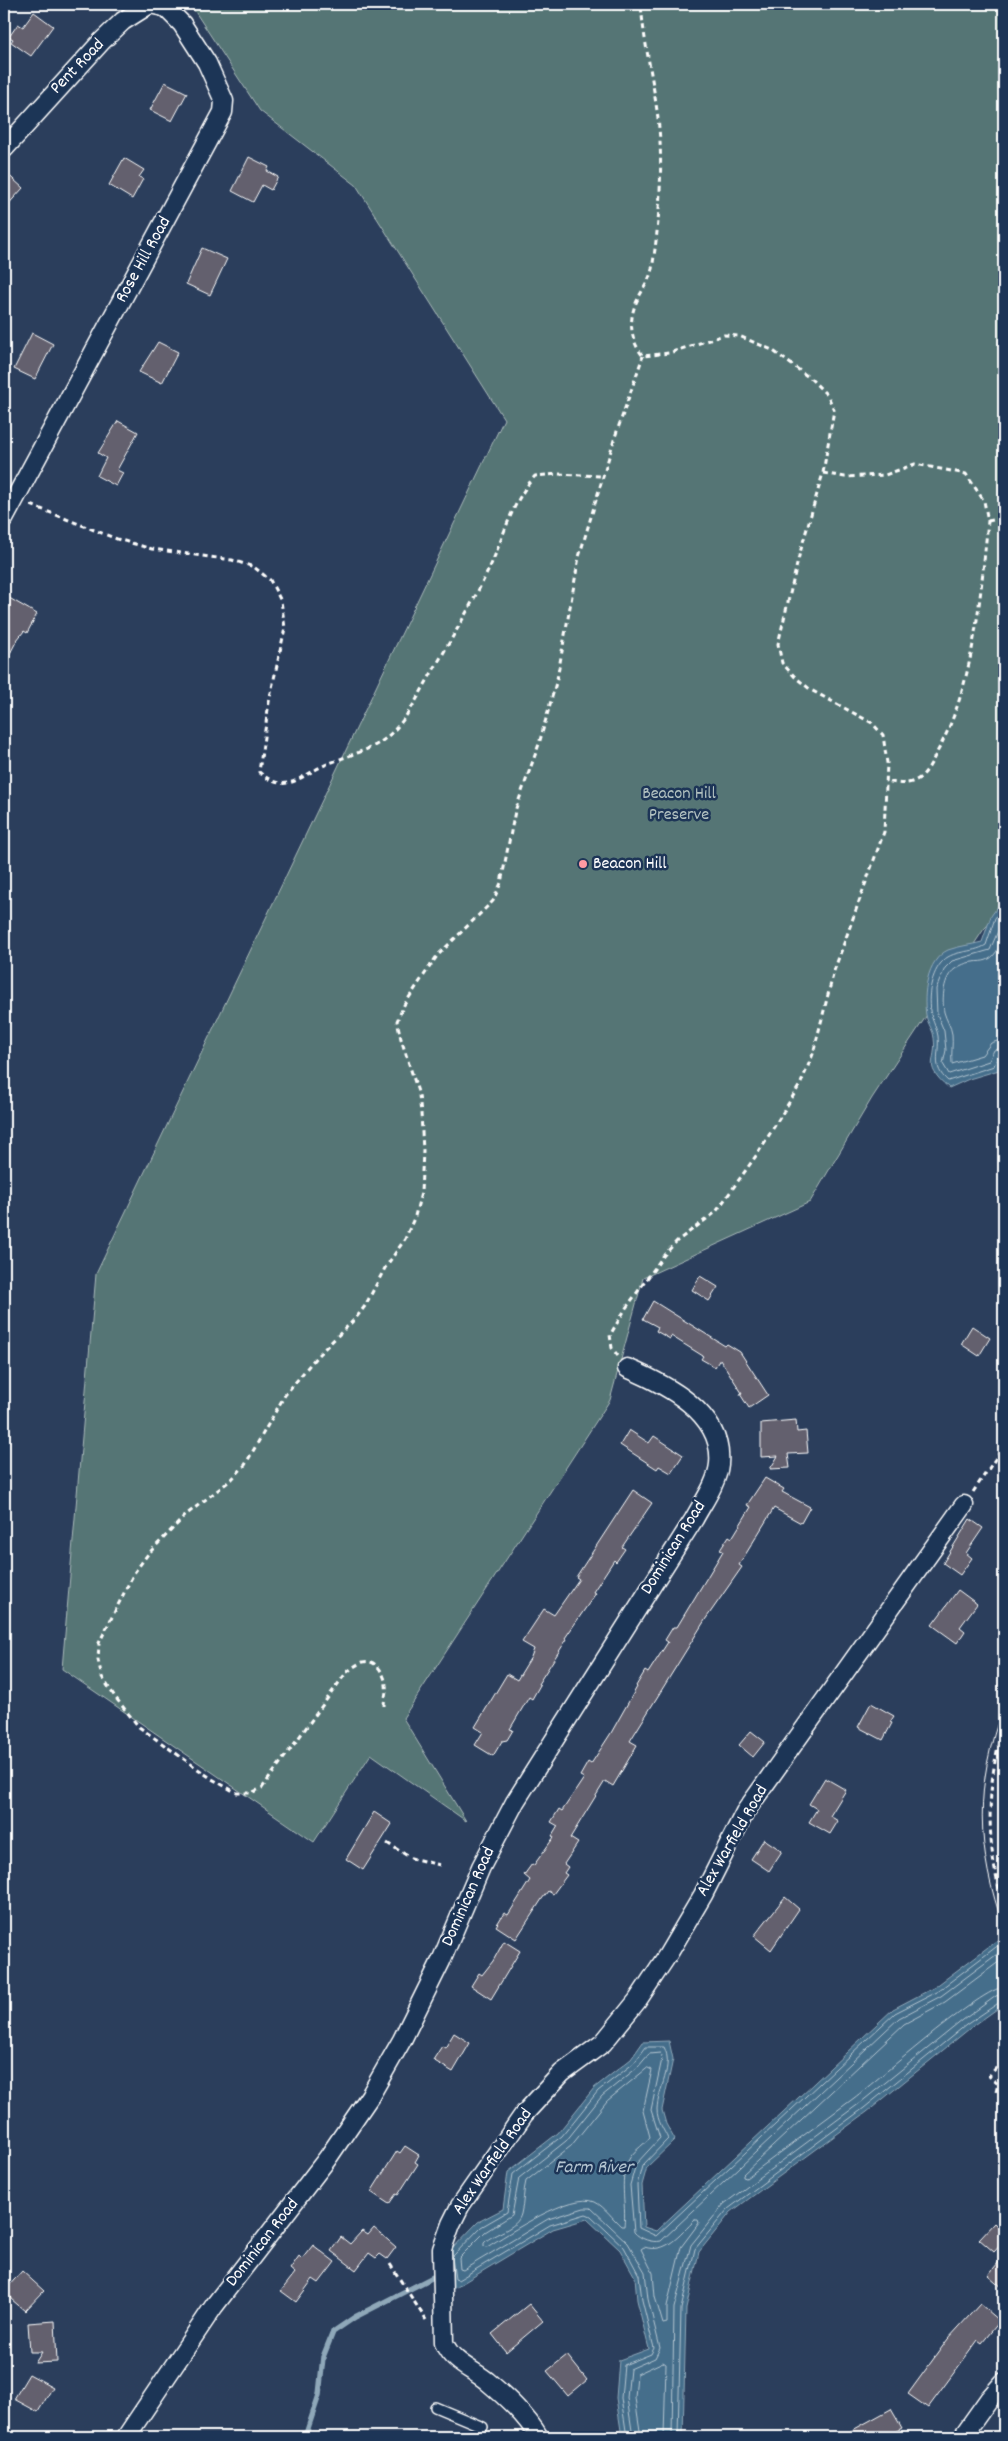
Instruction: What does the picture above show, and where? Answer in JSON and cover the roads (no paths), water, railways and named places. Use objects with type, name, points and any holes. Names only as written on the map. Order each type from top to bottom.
[{"type":"street","name":"Pent Road","points":[[4,149],[64,81],[123,21],[150,4],[163,5]]},
{"type":"street","name":"Rose Hill Road","points":[[4,519],[223,112],[224,101],[206,63],[182,24],[163,5]]},
{"type":"street","name":"Dominican Road","points":[[126,2437],[214,2306],[322,2166],[370,2096],[402,2040],[441,1961],[481,1867],[514,1802],[694,1519],[715,1479],[719,1456],[714,1436],[707,1423],[685,1400],[649,1378],[626,1368]]},
{"type":"street","name":"Alex Warfield Road","points":[[539,2437],[510,2401],[448,2352],[444,2343],[442,2249],[451,2224],[483,2171],[524,2114],[562,2073],[602,2043],[637,2001],[667,1956],[703,1895],[745,1812],[964,1505]]},
{"type":"street","points":[[962,2437],[989,2399],[1004,2382]]},
{"type":"lane","points":[[435,2407],[483,2427]]},
{"type":"water","points":[[1004,898],[1004,1054],[999,1070],[969,1079],[949,1088],[935,1073],[932,1062],[934,1051],[933,1033],[925,1007],[928,979],[935,962],[948,950],[982,942],[991,916]]},
{"type":"water","name":"Farm River","points":[[1004,1935],[1004,2004],[969,2029],[867,2112],[731,2212],[699,2252],[686,2309],[683,2437],[622,2437],[616,2398],[619,2360],[649,2349],[637,2300],[635,2277],[620,2250],[587,2219],[553,2229],[451,2290],[447,2254],[478,2222],[503,2209],[508,2172],[558,2133],[594,2088],[631,2059],[643,2042],[669,2041],[673,2059],[662,2110],[666,2124],[675,2140],[647,2167],[642,2185],[644,2227],[656,2231],[893,2009],[935,1987]]},
{"type":"waterway","name":"Farm River","points":[[305,2437],[319,2395],[323,2357],[333,2332],[355,2317],[441,2273]]},
{"type":"tram line","points":[[1004,1705],[987,1762],[982,1817],[988,1871],[1004,1928]]},
{"type":"place","name":"Beacon Hill","points":[[583,864]]},
{"type":"park label","name":"Beacon Hill Preserve","points":[[679,804]]}]
